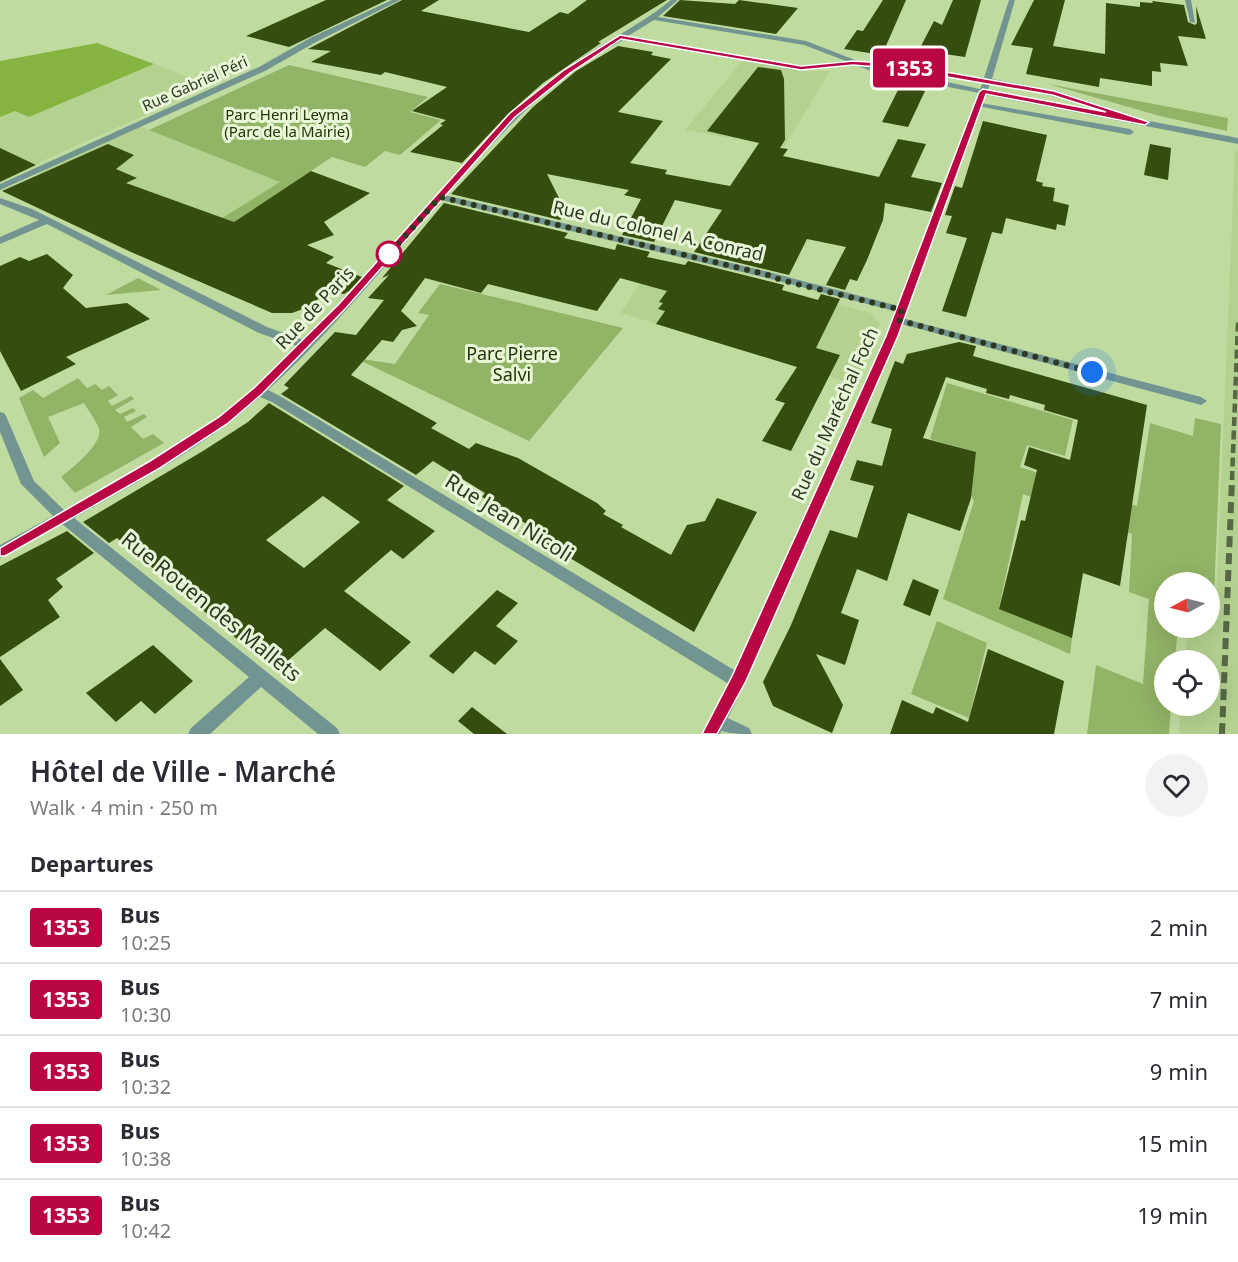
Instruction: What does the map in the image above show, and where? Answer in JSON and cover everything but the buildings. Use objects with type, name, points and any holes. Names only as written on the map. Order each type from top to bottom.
[{"type":"street","name":"Rue Gabriel Péri","points":[[0,187],[265,68],[313,40],[397,0]]},
{"type":"street","name":"Rue de Paris","points":[[0,552],[165,458],[223,420],[258,391],[305,345],[520,108],[567,71],[654,18],[675,0]]},
{"type":"street","name":"Rue du Maréchal Foch","points":[[714,728],[738,681],[900,315],[987,81],[1012,0]]},
{"type":"street","points":[[1188,0],[1193,22]]},
{"type":"street","points":[[654,18],[806,43],[877,71],[1238,141]]},
{"type":"street","points":[[620,37],[796,68],[853,63],[901,66],[1066,96],[1145,122]]},
{"type":"street","points":[[978,104],[1130,132]]},
{"type":"street","name":"Rue du Colonel A. Conrad","points":[[440,197],[765,274],[1201,401]]},
{"type":"street","points":[[0,201],[30,211],[45,221],[263,330],[305,345]]},
{"type":"street","points":[[0,241],[45,221]]},
{"type":"street","name":"Rue Jean Nicoli","points":[[258,391],[276,399],[738,681]]},
{"type":"street","name":"Rue Rouen des Mallets","points":[[0,416],[28,484],[62,516],[331,734]]},
{"type":"street","points":[[197,734],[261,677]]},
{"type":"street","points":[[714,728],[743,734]]},
{"type":"shaded area","points":[[742,61],[803,71],[830,71],[784,147],[685,130]]},
{"type":"shaded area","points":[[154,64],[211,85],[0,180],[0,117],[15,111],[29,117]]},
{"type":"shaded area","points":[[137,125],[281,182],[153,261],[131,252],[46,175],[33,171]]},
{"type":"shaded area","points":[[1235,150],[1238,150],[1238,734],[1179,734],[1180,716],[1220,716],[1220,650],[1186,650],[1187,638],[1220,638],[1220,572],[1217,572]]},
{"type":"shaded area","points":[[630,253],[871,313],[880,324],[854,384],[621,313],[640,283],[614,276]]},
{"type":"green space","points":[[97,43],[154,64],[29,117],[15,111],[0,117],[0,61]]},
{"type":"green space","name":"Parc Henri Leyma (Parc de la Mairie)","points":[[289,65],[428,97],[410,112],[441,120],[400,155],[385,151],[365,167],[332,157],[166,267],[153,261],[280,182],[149,130]]},
{"type":"green space","points":[[1048,84],[1228,118],[1227,131],[1160,116]]},
{"type":"green space","points":[[138,278],[161,290],[106,295]]},
{"type":"green space","name":"Parc Pierre Salvi","points":[[440,284],[623,328],[529,441],[355,358],[395,364],[429,315],[418,313]]},
{"type":"green space","points":[[78,378],[87,388],[95,384],[102,390],[109,386],[118,395],[108,401],[112,406],[131,396],[134,399],[115,410],[120,414],[133,408],[136,411],[124,417],[127,422],[144,414],[147,417],[131,427],[143,439],[153,434],[164,443],[75,493],[61,477],[86,455],[96,442],[99,429],[94,419],[84,403],[48,417],[60,443],[44,457],[19,398],[33,390],[43,398]]},
{"type":"green space","points":[[947,383],[1073,420],[1065,456],[1027,445],[1020,467],[1137,506],[1150,423],[1193,436],[1195,418],[1221,424],[1215,572],[1154,572],[1154,638],[1177,638],[1176,650],[1154,650],[1154,716],[1170,716],[1169,734],[1087,734],[1096,665],[1143,684],[1149,599],[1129,592],[1132,534],[1023,494],[999,608],[1072,638],[1070,654],[943,599],[974,501],[970,493],[976,452],[930,439]]},
{"type":"green space","points":[[937,621],[987,643],[969,718],[911,694]]},
{"type":"railway","points":[[1232,480],[1238,322]]},
{"type":"railway","points":[[1222,734],[1232,479]]},
{"type":"bus line","name":"1353","points":[[0,552],[155,464],[223,420],[258,391],[342,306],[512,115],[567,71],[620,37],[801,68],[853,63],[901,66],[1054,93],[1145,122],[983,92],[892,336],[738,681],[711,734]]},
{"type":"route","points":[[389,254],[383,261],[440,197],[765,274],[902,310],[898,320],[1092,372]]}]
